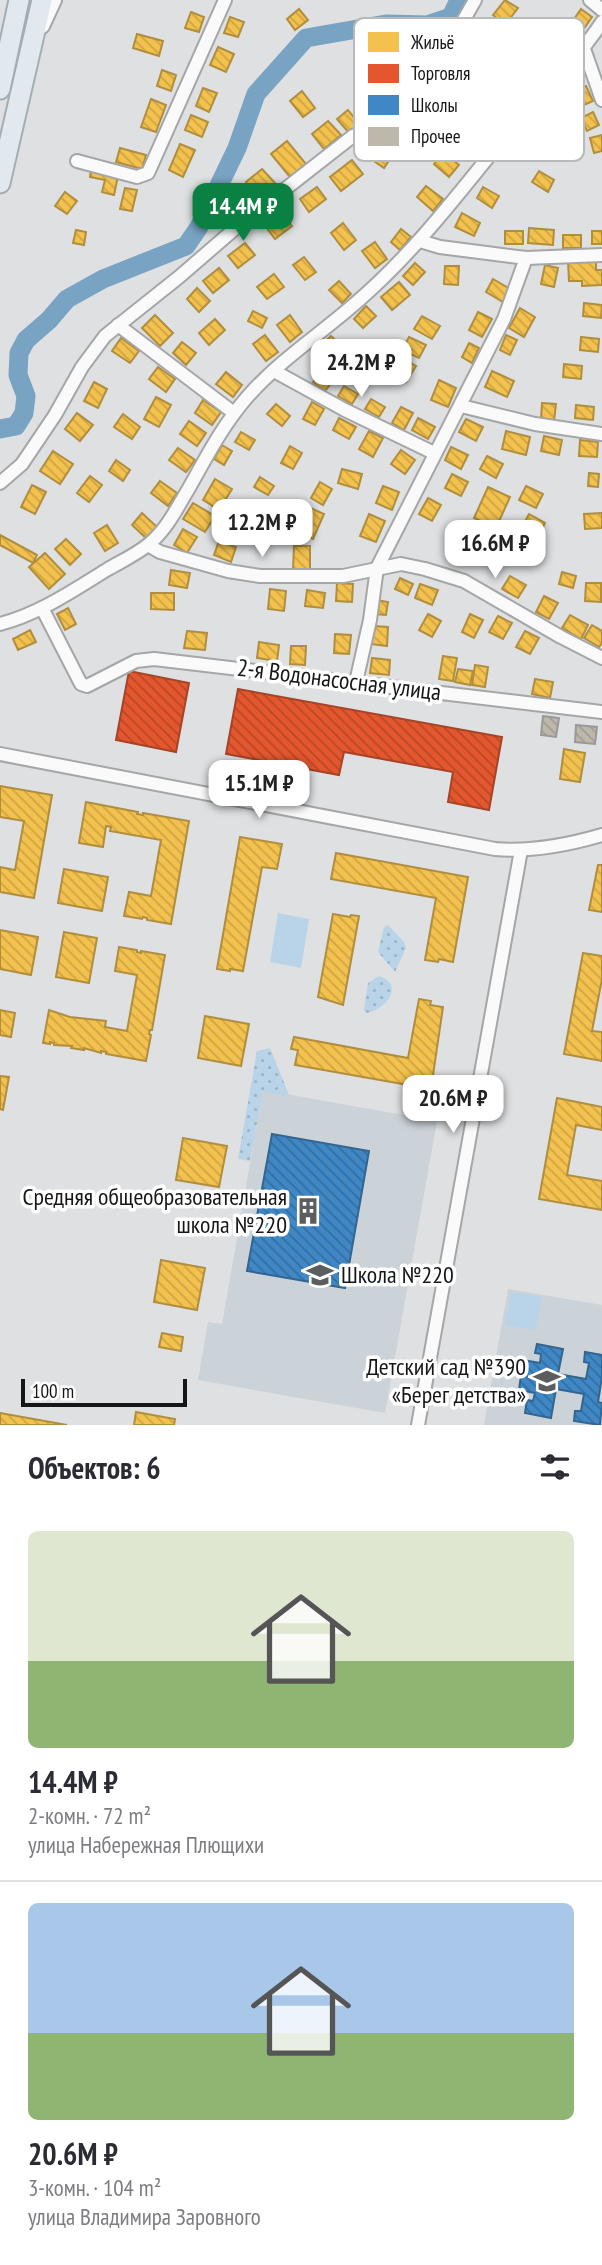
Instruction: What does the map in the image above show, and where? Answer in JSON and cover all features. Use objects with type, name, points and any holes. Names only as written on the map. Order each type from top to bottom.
[{"type":"highway","points":[[0,89],[19,0]]},
{"type":"highway","points":[[0,183],[42,0]]},
{"type":"street","points":[[30,53],[54,0]]},
{"type":"street","points":[[77,161],[137,177],[148,173],[225,0]]},
{"type":"street","points":[[465,18],[475,0]]},
{"type":"street","points":[[590,0],[602,10]]},
{"type":"street","points":[[602,22],[584,49],[602,100]]},
{"type":"street","points":[[0,483],[22,464],[55,415],[82,367],[105,336],[238,226],[354,136]]},
{"type":"street","points":[[0,624],[42,608],[148,545],[173,515],[234,413],[251,392],[358,301],[421,241],[486,161]]},
{"type":"street","points":[[421,241],[440,247],[526,257],[602,255]]},
{"type":"street","points":[[356,682],[370,620],[377,568],[504,319],[526,257]]},
{"type":"street","points":[[118,325],[234,413]]},
{"type":"street","points":[[274,371],[345,410],[434,453]]},
{"type":"street","points":[[461,406],[535,424],[602,434]]},
{"type":"street","points":[[148,545],[160,552],[228,571],[260,576],[344,576],[401,564],[445,574],[464,581],[602,658]]},
{"type":"street","name":"2-я Водонасосная улица","points":[[42,608],[81,684],[87,685],[136,661],[155,659],[602,712]]},
{"type":"street","points":[[0,754],[495,849],[521,850],[602,835]]},
{"type":"street","points":[[586,840],[602,847]]},
{"type":"street","points":[[418,1425],[521,850]]},
{"type":"shaded area","points":[[278,913],[309,919],[301,968],[270,962]]},
{"type":"shaded area","points":[[388,925],[404,942],[406,948],[395,972],[378,952],[384,927]]},
{"type":"shaded area","points":[[379,976],[391,985],[390,997],[380,1007],[366,1013],[364,1009],[368,983]]},
{"type":"shaded area","points":[[270,1048],[289,1095],[263,1091],[250,1161],[238,1159],[257,1051]]},
{"type":"shaded area","name":"Школа №220","points":[[263,1090],[437,1121],[385,1413],[198,1380],[208,1322],[222,1324]]},
{"type":"shaded area","name":"Детский сад №390 «Берег детства»","points":[[508,1289],[602,1305],[602,1425],[484,1425]]},
{"type":"shaded area","points":[[511,1292],[542,1297],[536,1330],[505,1325]]},
{"type":"building: Жильё","points":[[505,0],[518,8],[510,18],[497,18],[493,15]]},
{"type":"building: Жильё","points":[[299,9],[308,20],[295,30],[287,19]]},
{"type":"building: Жильё","points":[[581,9],[592,17],[584,29],[584,18],[575,18]]},
{"type":"building: Жильё","points":[[191,12],[204,17],[199,32],[185,28]]},
{"type":"building: Жильё","points":[[230,17],[244,22],[238,37],[224,33]]},
{"type":"building: Жильё","points":[[137,34],[163,41],[159,56],[133,48]]},
{"type":"building: Жильё","points":[[218,47],[234,54],[226,72],[210,65]]},
{"type":"building: Жильё","points":[[162,70],[176,75],[171,91],[157,86]]},
{"type":"building: Жильё","points":[[586,86],[593,101],[584,105]]},
{"type":"building: Жильё","points":[[203,88],[217,93],[209,112],[196,106]]},
{"type":"building: Жильё","points":[[302,91],[315,108],[303,117],[290,101]]},
{"type":"building: Жильё","points":[[151,99],[166,105],[156,132],[141,127]]},
{"type":"building: Жильё","points":[[348,110],[354,118],[354,130],[350,134],[337,119]]},
{"type":"building: Жильё","points":[[593,112],[599,125],[587,131],[584,116]]},
{"type":"building: Жильё","points":[[191,115],[208,122],[202,137],[185,130]]},
{"type":"building: Жильё","points":[[328,121],[341,135],[324,149],[312,134]]},
{"type":"building: Жильё","points":[[602,135],[602,151],[594,153],[590,138]]},
{"type":"building: Жильё","points":[[287,141],[306,164],[290,177],[271,154]]},
{"type":"building: Жильё","points":[[180,144],[195,150],[183,177],[169,170]]},
{"type":"building: Жильё","points":[[120,148],[146,155],[142,169],[116,162]]},
{"type":"building: Жильё","points":[[352,160],[363,174],[341,191],[330,177]]},
{"type":"building: Жильё","points":[[374,161],[389,161],[384,168]]},
{"type":"building: Жильё","points":[[436,161],[454,161],[459,165],[449,177],[434,164]]},
{"type":"building: Жильё","points":[[262,169],[275,183],[258,197],[246,182]]},
{"type":"building: Жильё","points":[[91,170],[118,176],[114,195],[102,192],[105,180],[90,177]]},
{"type":"building: Жильё","points":[[539,171],[554,180],[548,192],[532,182]]},
{"type":"building: Жильё","points":[[426,186],[443,199],[433,211],[417,197]]},
{"type":"building: Жильё","points":[[317,187],[326,199],[309,212],[300,199]]},
{"type":"building: Жильё","points":[[483,187],[499,196],[492,208],[477,198]]},
{"type":"building: Жильё","points":[[125,188],[137,190],[132,211],[120,209]]},
{"type":"building: Жильё","points":[[65,192],[77,201],[67,214],[55,206]]},
{"type":"building: Жильё","points":[[462,213],[480,223],[474,236],[455,227]]},
{"type":"building: Жильё","points":[[283,214],[292,226],[275,239],[266,227]]},
{"type":"building: Жильё","points":[[343,223],[356,240],[344,250],[331,233]]},
{"type":"building: Жильё","points":[[529,228],[554,230],[553,245],[528,243]]},
{"type":"building: Жильё","points":[[401,229],[411,237],[400,250],[391,242]]},
{"type":"building: Жильё","points":[[76,230],[86,232],[84,245],[73,243]]},
{"type":"building: Жильё","points":[[505,231],[523,231],[523,244],[505,244]]},
{"type":"building: Жильё","points":[[592,231],[602,231],[602,244],[592,244]]},
{"type":"building: Жильё","points":[[563,235],[581,235],[581,248],[563,248]]},
{"type":"building: Жильё","points":[[375,242],[387,259],[375,268],[362,251]]},
{"type":"building: Жильё","points":[[245,243],[255,255],[238,268],[228,256]]},
{"type":"building: Жильё","points":[[304,257],[316,272],[305,280],[293,265]]},
{"type":"building: Жильё","points":[[568,262],[596,262],[596,270],[602,270],[602,285],[582,286],[582,281],[569,281]]},
{"type":"building: Жильё","points":[[415,263],[425,272],[413,285],[403,276]]},
{"type":"building: Жильё","points":[[545,265],[558,268],[554,287],[541,284]]},
{"type":"building: Жильё","points":[[445,266],[459,266],[458,285],[444,284]]},
{"type":"building: Жильё","points":[[219,268],[229,280],[213,293],[203,281]]},
{"type":"building: Жильё","points":[[274,274],[284,287],[267,299],[257,287]]},
{"type":"building: Жильё","points":[[493,279],[510,289],[503,302],[486,292]]},
{"type":"building: Жильё","points":[[339,281],[351,294],[342,303],[329,290]]},
{"type":"building: Жильё","points":[[399,282],[410,295],[392,310],[381,297]]},
{"type":"building: Жильё","points":[[197,288],[210,301],[199,312],[187,299]]},
{"type":"building: Жильё","points":[[584,303],[602,305],[601,318],[583,316]]},
{"type":"building: Жильё","points":[[366,306],[376,316],[363,328],[354,319]]},
{"type":"building: Жильё","points":[[520,308],[535,317],[524,337],[509,328]]},
{"type":"building: Жильё","points":[[253,311],[267,318],[262,328],[248,321]]},
{"type":"building: Жильё","points":[[478,312],[492,319],[482,337],[469,330]]},
{"type":"building: Жильё","points":[[155,315],[173,333],[160,346],[142,328]]},
{"type":"building: Жильё","points":[[290,315],[302,332],[290,342],[277,325]]},
{"type":"building: Жильё","points":[[422,316],[440,326],[432,339],[414,329]]},
{"type":"building: Жильё","points":[[215,319],[225,330],[209,345],[199,333]]},
{"type":"building: Жильё","points":[[265,335],[278,352],[266,361],[253,344]]},
{"type":"building: Жильё","points":[[506,335],[517,340],[510,355],[500,350]]},
{"type":"building: Жильё","points":[[331,336],[344,348],[336,358],[322,345]]},
{"type":"building: Жильё","points":[[409,337],[426,345],[419,358],[402,350]]},
{"type":"building: Жильё","points":[[581,337],[599,339],[598,352],[580,350]]},
{"type":"building: Жильё","points":[[121,338],[139,351],[130,363],[112,351]]},
{"type":"building: Жильё","points":[[182,342],[196,353],[186,365],[173,353]]},
{"type":"building: Жильё","points":[[469,343],[479,348],[472,363],[462,357]]},
{"type":"building: Жильё","points":[[357,358],[368,363],[363,373],[352,368]]},
{"type":"building: Жильё","points":[[404,359],[416,366],[406,382],[395,375]]},
{"type":"building: Жильё","points":[[564,364],[582,366],[581,379],[563,377]]},
{"type":"building: Жильё","points":[[325,365],[338,374],[325,391],[313,382]]},
{"type":"building: Жильё","points":[[158,367],[175,379],[166,392],[149,379]]},
{"type":"building: Жильё","points":[[492,371],[514,381],[507,397],[485,387]]},
{"type":"building: Жильё","points":[[226,372],[242,385],[233,397],[216,384]]},
{"type":"building: Жильё","points":[[439,380],[456,388],[448,407],[431,400]]},
{"type":"building: Жильё","points":[[94,382],[107,389],[98,408],[84,401]]},
{"type":"building: Жильё","points":[[344,386],[358,394],[352,404],[338,396]]},
{"type":"building: Жильё","points":[[156,397],[171,405],[159,427],[144,419]]},
{"type":"building: Жильё","points":[[371,399],[385,407],[379,417],[365,409]]},
{"type":"building: Жильё","points":[[203,400],[221,412],[212,425],[195,413]]},
{"type":"building: Жильё","points":[[312,402],[324,409],[315,425],[303,419]]},
{"type":"building: Жильё","points":[[542,403],[556,404],[554,421],[541,419]]},
{"type":"building: Жильё","points":[[276,404],[290,416],[282,426],[267,414]]},
{"type":"building: Жильё","points":[[576,405],[594,407],[593,420],[575,418]]},
{"type":"building: Жильё","points":[[401,407],[413,413],[404,430],[392,423]]},
{"type":"building: Жильё","points":[[77,413],[93,425],[80,441],[65,429]]},
{"type":"building: Жильё","points":[[123,414],[140,427],[132,439],[114,427]]},
{"type":"building: Жильё","points":[[339,418],[356,427],[349,439],[333,430]]},
{"type":"building: Жильё","points":[[418,418],[435,427],[428,439],[412,430]]},
{"type":"building: Жильё","points":[[466,419],[483,427],[476,441],[459,432]]},
{"type":"building: Жильё","points":[[189,421],[206,433],[197,446],[180,434]]},
{"type":"building: Жильё","points":[[369,431],[383,438],[373,457],[359,449]]},
{"type":"building: Жильё","points":[[506,431],[530,437],[526,455],[502,449]]},
{"type":"building: Жильё","points":[[241,432],[255,440],[249,450],[235,442]]},
{"type":"building: Жильё","points":[[544,436],[562,440],[559,455],[541,451]]},
{"type":"building: Жильё","points":[[580,440],[598,442],[597,457],[579,456]]},
{"type":"building: Жильё","points":[[222,445],[232,451],[224,465],[214,459]]},
{"type":"building: Жильё","points":[[290,446],[302,453],[293,469],[281,463]]},
{"type":"building: Жильё","points":[[451,447],[468,455],[461,469],[445,460]]},
{"type":"building: Жильё","points":[[178,448],[195,460],[186,472],[169,460]]},
{"type":"building: Жильё","points":[[401,450],[415,460],[405,474],[391,464]]},
{"type":"building: Жильё","points":[[53,451],[73,464],[60,484],[40,471]]},
{"type":"building: Жильё","points":[[487,456],[503,464],[496,478],[480,469]]},
{"type":"building: Жильё","points":[[116,460],[130,470],[123,481],[109,471]]},
{"type":"building: Жильё","points":[[342,469],[362,474],[358,489],[338,483]]},
{"type":"building: Жильё","points":[[589,473],[599,474],[598,487],[588,486]]},
{"type":"building: Жильё","points":[[452,474],[468,482],[461,496],[445,488]]},
{"type":"building: Жильё","points":[[90,476],[102,485],[89,502],[77,493]]},
{"type":"building: Жильё","points":[[260,477],[274,486],[268,495],[254,487]]},
{"type":"building: Жильё","points":[[215,479],[232,489],[219,510],[203,500]]},
{"type":"building: Жильё","points":[[160,481],[177,493],[168,506],[151,493]]},
{"type":"building: Жильё","points":[[320,482],[332,489],[323,505],[311,498]]},
{"type":"building: Жильё","points":[[32,485],[46,492],[35,514],[21,507]]},
{"type":"building: Жильё","points":[[383,486],[399,492],[392,510],[376,503]]},
{"type":"building: Жильё","points":[[526,486],[543,494],[536,508],[519,500]]},
{"type":"building: Жильё","points":[[488,487],[510,497],[496,528],[474,518]]},
{"type":"building: Жильё","points":[[428,498],[441,505],[432,521],[419,514]]},
{"type":"building: Жильё","points":[[193,503],[215,516],[205,532],[183,519]]},
{"type":"building: Жильё","points":[[254,505],[268,514],[262,523],[248,515]]},
{"type":"building: Жильё","points":[[306,506],[324,514],[313,539],[295,531]]},
{"type":"building: Жильё","points":[[142,513],[158,528],[147,539],[132,525]]},
{"type":"building: Жильё","points":[[602,513],[602,528],[585,529],[584,514]]},
{"type":"building: Жильё","points":[[369,514],[385,521],[376,542],[360,536]]},
{"type":"building: Жильё","points":[[529,514],[545,523],[538,537],[522,527]]},
{"type":"building: Жильё","points":[[271,522],[281,526],[275,540],[265,536]]},
{"type":"building: Жильё","points":[[107,525],[118,543],[105,551],[94,533]]},
{"type":"building: Жильё","points":[[183,529],[197,537],[187,553],[174,545]]},
{"type":"building: Жильё","points":[[0,535],[37,555],[33,563],[0,545]]},
{"type":"building: Жильё","points":[[66,539],[81,554],[70,565],[55,549]]},
{"type":"building: Жильё","points":[[219,541],[236,547],[231,562],[214,555]]},
{"type":"building: Жильё","points":[[521,543],[538,551],[530,565],[514,557]]},
{"type":"building: Жильё","points":[[294,546],[310,546],[310,570],[293,569]]},
{"type":"building: Жильё","points":[[458,546],[468,552],[461,564],[451,558]]},
{"type":"building: Жильё","points":[[45,553],[65,574],[49,589],[29,567]]},
{"type":"building: Жильё","points":[[171,570],[190,573],[187,588],[169,585]]},
{"type":"building: Жильё","points":[[562,572],[576,576],[573,588],[559,584]]},
{"type":"building: Жильё","points":[[510,576],[526,585],[518,598],[502,589]]},
{"type":"building: Жильё","points":[[400,578],[413,584],[408,595],[395,589]]},
{"type":"building: Жильё","points":[[337,583],[353,584],[352,602],[336,601]]},
{"type":"building: Жильё","points":[[586,583],[601,583],[601,602],[585,601]]},
{"type":"building: Жильё","points":[[420,584],[438,590],[432,605],[415,598]]},
{"type":"building: Жильё","points":[[270,589],[286,591],[284,611],[268,609]]},
{"type":"building: Жильё","points":[[307,590],[325,593],[323,608],[305,606]]},
{"type":"building: Жильё","points":[[151,593],[174,593],[174,610],[151,609]]},
{"type":"building: Жильё","points":[[544,596],[558,603],[549,619],[536,612]]},
{"type":"building: Жильё","points":[[376,600],[388,602],[386,615],[375,614]]},
{"type":"building: Жильё","points":[[68,608],[76,624],[65,630],[57,614]]},
{"type":"building: Жильё","points":[[428,614],[441,621],[432,637],[419,630]]},
{"type":"building: Жильё","points":[[470,614],[483,620],[474,638],[462,632]]},
{"type":"building: Жильё","points":[[570,615],[588,625],[581,639],[562,628]]},
{"type":"building: Жильё","points":[[498,616],[512,623],[503,639],[489,632]]},
{"type":"building: Жильё","points":[[592,625],[602,631],[602,643],[599,647],[584,638]]},
{"type":"building: Жильё","points":[[373,626],[388,627],[387,646],[371,644]]},
{"type":"building: Жильё","points":[[30,630],[36,642],[18,650],[13,639]]},
{"type":"building: Жильё","points":[[187,631],[207,633],[205,650],[184,648]]},
{"type":"building: Жильё","points":[[525,631],[539,638],[530,654],[516,647]]},
{"type":"building: Жильё","points":[[335,634],[351,635],[349,654],[334,653]]},
{"type":"building: Жильё","points":[[259,642],[279,645],[277,661],[257,658]]},
{"type":"building: Жильё","points":[[291,646],[306,646],[305,665],[290,664]]},
{"type":"building: Жильё","points":[[443,656],[457,658],[453,681],[439,679]]},
{"type":"building: Жильё","points":[[372,658],[390,660],[389,675],[370,673]]},
{"type":"building: Жильё","points":[[475,665],[488,667],[485,687],[472,685]]},
{"type":"building: Жильё","points":[[458,669],[473,671],[470,685],[455,682]]},
{"type":"building: Жильё","points":[[535,679],[553,682],[550,698],[532,694]]},
{"type":"building: Жильё","points":[[564,749],[585,753],[580,782],[560,779]]},
{"type":"building: Жильё","points":[[0,786],[52,795],[34,898],[0,892],[0,867],[15,870],[24,821],[0,817]]},
{"type":"building: Жильё","points":[[86,802],[138,812],[137,814],[189,821],[171,924],[143,917],[124,916],[129,892],[151,896],[161,840],[110,831],[111,827],[106,826],[103,847],[79,843]]},
{"type":"building: Жильё","points":[[240,837],[282,844],[277,869],[262,867],[243,971],[230,971],[217,969]]},
{"type":"building: Жильё","points":[[336,853],[468,877],[453,962],[425,960],[436,898],[331,879]]},
{"type":"building: Жильё","points":[[598,865],[602,865],[602,912],[589,910]]},
{"type":"building: Жильё","points":[[64,869],[108,877],[102,911],[58,903]]},
{"type":"building: Жильё","points":[[333,914],[359,916],[343,1005],[318,997]]},
{"type":"building: Жильё","points":[[0,930],[38,937],[31,975],[0,969]]},
{"type":"building: Жильё","points":[[64,932],[97,938],[89,983],[56,977]]},
{"type":"building: Жильё","points":[[119,947],[141,953],[165,955],[146,1061],[84,1048],[54,1045],[50,1042],[43,1043],[49,1010],[70,1017],[106,1021],[105,1027],[127,1031],[137,975],[115,971]]},
{"type":"building: Жильё","points":[[583,953],[602,956],[602,979],[592,1031],[602,1032],[602,1061],[564,1054]]},
{"type":"building: Жильё","points":[[419,999],[431,1001],[430,1005],[443,1007],[431,1089],[295,1065],[298,1050],[291,1049],[294,1037],[408,1058]]},
{"type":"building: Жильё","points":[[0,1010],[15,1013],[11,1037],[0,1035]]},
{"type":"building: Жильё","points":[[205,1016],[249,1024],[241,1066],[198,1058]]},
{"type":"building: Жильё","points":[[0,1076],[9,1077],[3,1110],[0,1109]]},
{"type":"building: Жильё","points":[[557,1098],[602,1107],[602,1130],[576,1125],[567,1175],[602,1181],[602,1210],[539,1199]]},
{"type":"building: Жильё","points":[[183,1138],[227,1146],[219,1187],[176,1180]]},
{"type":"building: Жильё","points":[[161,1260],[205,1268],[197,1310],[154,1302]]},
{"type":"building: Жильё","points":[[162,1333],[183,1337],[181,1351],[159,1347]]},
{"type":"building: Жильё","points":[[136,1412],[175,1419],[174,1425],[134,1425]]},
{"type":"building: Жильё","points":[[0,1413],[67,1425],[0,1425]]},
{"type":"building: Торговля","points":[[129,671],[189,683],[176,752],[116,740]]},
{"type":"building: Торговля","points":[[238,689],[502,737],[489,810],[448,802],[453,772],[344,752],[339,775],[226,754]]},
{"type":"building: Школы","name":"Средняя общеобразовательная школа №220","points":[[272,1134],[369,1151],[345,1288],[247,1271]]},
{"type":"building: Школы","points":[[537,1344],[563,1349],[558,1374],[586,1379],[589,1363],[584,1362],[585,1352],[602,1355],[598,1402],[602,1403],[600,1425],[574,1421],[575,1411],[581,1411],[584,1394],[556,1389],[551,1418],[525,1413],[527,1400],[533,1401],[535,1393],[519,1390],[523,1360],[540,1363],[541,1354],[535,1353]]},
{"type":"building: Прочее","points":[[543,716],[559,718],[556,737],[541,735]]},
{"type":"building: Прочее","points":[[576,725],[597,727],[595,744],[575,742]]},
{"type":"waterway","points":[[448,18],[459,0]]},
{"type":"waterway","points":[[0,429],[16,426],[24,413],[26,396],[18,375],[19,353],[26,340],[49,320],[67,299],[103,279],[186,246],[199,227],[237,148],[256,94],[306,38],[354,30]]},
{"type":"place","name":"Средняя общеобразовательная школа №220","points":[[308,1211]]},
{"type":"place","name":"Школа №220","points":[[320,1275]]},
{"type":"place","name":"Детский сад №390 «Берег детства»","points":[[547,1381]]}]
